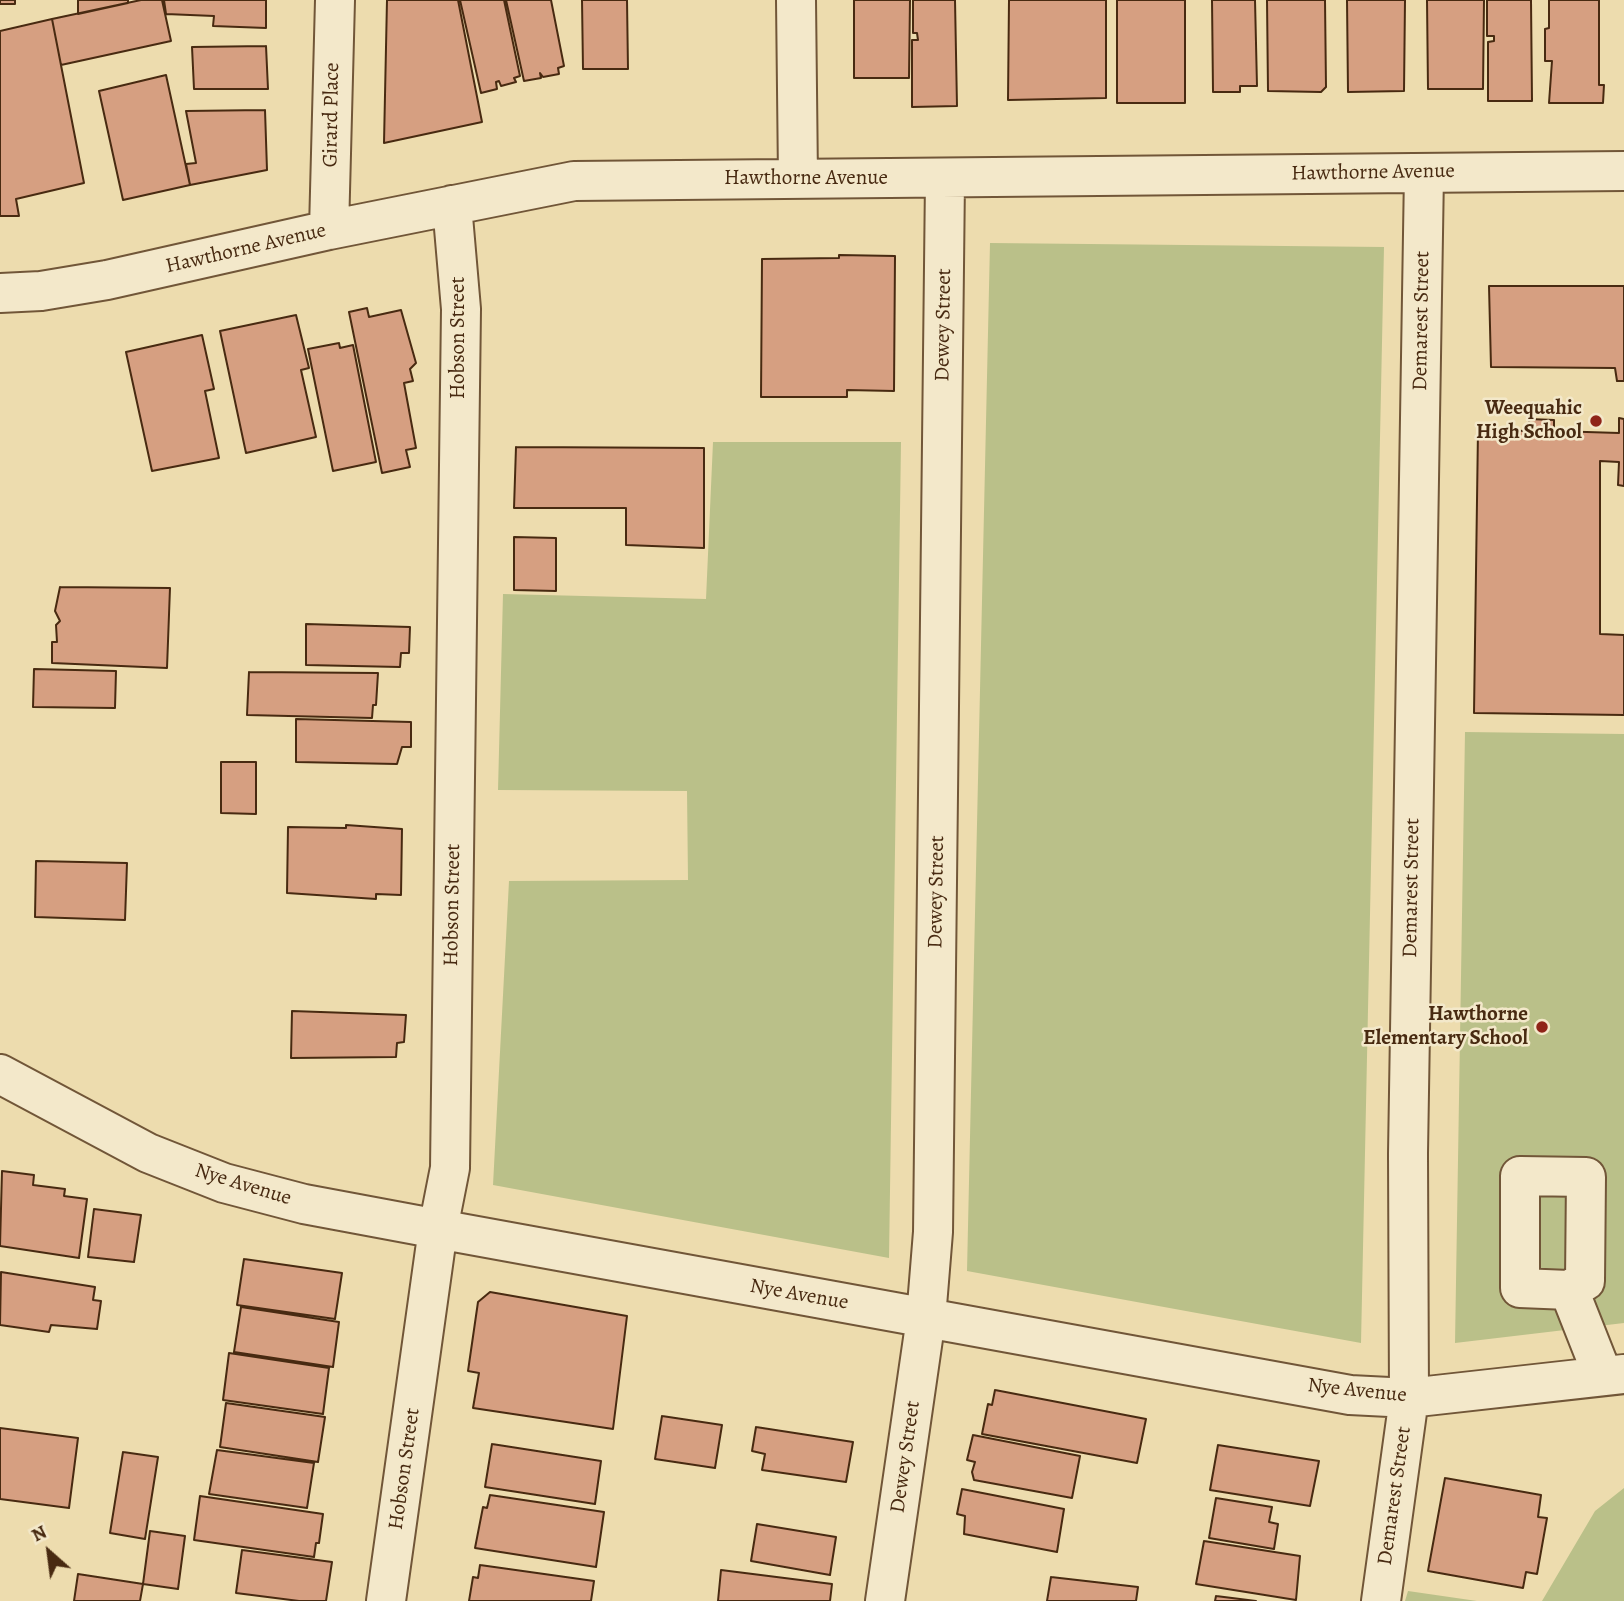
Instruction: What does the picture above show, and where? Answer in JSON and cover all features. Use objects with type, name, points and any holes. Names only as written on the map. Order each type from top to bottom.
[{"type":"street","name":"Girard Place","points":[[329,230],[335,0]]},
{"type":"street","points":[[796,0],[798,178]]},
{"type":"street","name":"Hawthorne Avenue","points":[[0,293],[41,291],[107,280],[329,230],[574,181],[1624,171]]},
{"type":"street","name":"Demarest Street","points":[[1381,1601],[1409,1398],[1408,1153],[1424,173]]},
{"type":"street","name":"Dewey Street","points":[[885,1601],[926,1318],[933,1232],[946,179]]},
{"type":"street","name":"Hobson Street","points":[[386,1601],[438,1229],[450,1168],[461,309],[452,205]]},
{"type":"street","name":"Nye Avenue","points":[[0,1074],[148,1153],[224,1182],[304,1204],[438,1229],[1350,1395],[1409,1398],[1614,1375]]},
{"type":"street","points":[[1569,1290],[1614,1375]]},
{"type":"green space","points":[[990,243],[1384,247],[1361,1343],[967,1271]]},
{"type":"green space","points":[[713,442],[901,442],[889,1258],[493,1185],[509,881],[688,880],[687,791],[498,790],[503,594],[706,599]]},
{"type":"green space","points":[[1465,732],[1624,734],[1624,1323],[1455,1343]]},
{"type":"green space","points":[[1624,1488],[1624,1601],[1542,1601],[1595,1511]]},
{"type":"green space","points":[[1408,1591],[1477,1601],[1405,1601]]},
{"type":"building","points":[[0,0],[15,0],[15,4],[0,4]]},
{"type":"building","points":[[78,0],[128,0],[128,3],[78,14]]},
{"type":"building","points":[[141,0],[162,0],[171,41],[61,65],[52,19]]},
{"type":"building","points":[[164,0],[266,0],[266,28],[213,26],[214,16],[166,14]]},
{"type":"building","points":[[387,0],[458,0],[482,122],[384,143]]},
{"type":"building","points":[[460,0],[504,0],[520,76],[514,78],[516,82],[501,86],[499,81],[496,82],[497,89],[481,93]]},
{"type":"building","points":[[506,0],[551,0],[564,66],[558,68],[559,74],[543,77],[540,73],[541,78],[524,81]]},
{"type":"building","points":[[582,0],[627,0],[628,69],[583,69]]},
{"type":"building","points":[[854,0],[910,0],[909,78],[854,78]]},
{"type":"building","points":[[913,0],[955,0],[957,106],[912,107],[912,40],[918,40],[917,33],[913,33]]},
{"type":"building","points":[[1009,0],[1106,0],[1106,98],[1008,100]]},
{"type":"building","points":[[1117,0],[1185,0],[1185,103],[1117,103]]},
{"type":"building","points":[[1212,0],[1255,0],[1257,86],[1240,86],[1240,92],[1213,92]]},
{"type":"building","points":[[1267,0],[1325,0],[1326,87],[1321,92],[1268,91]]},
{"type":"building","points":[[1347,0],[1405,0],[1404,91],[1348,92]]},
{"type":"building","points":[[1427,0],[1484,0],[1483,89],[1428,89]]},
{"type":"building","points":[[1487,0],[1531,0],[1532,101],[1488,101],[1488,42],[1494,41],[1494,36],[1487,36]]},
{"type":"building","points":[[1549,0],[1599,0],[1599,85],[1604,85],[1603,103],[1549,103],[1552,61],[1545,61],[1545,29],[1549,28]]},
{"type":"building","points":[[52,19],[84,183],[16,199],[19,216],[0,216],[0,31]]},
{"type":"building","points":[[266,46],[268,89],[194,89],[192,47]]},
{"type":"building","points":[[166,75],[190,185],[123,200],[99,91]]},
{"type":"building","points":[[265,110],[267,170],[190,185],[186,164],[196,163],[186,111]]},
{"type":"building","points":[[839,255],[895,256],[894,391],[847,390],[847,397],[761,397],[762,259],[839,258]]},
{"type":"building","points":[[1489,286],[1624,286],[1624,381],[1617,381],[1615,368],[1491,367]]},
{"type":"building","points":[[367,308],[369,317],[401,310],[416,363],[410,369],[413,381],[404,383],[416,448],[406,450],[410,467],[382,473],[349,312]]},
{"type":"building","points":[[296,315],[309,368],[301,370],[316,437],[246,453],[220,331]]},
{"type":"building","points":[[202,335],[214,389],[205,391],[219,458],[152,471],[126,352]]},
{"type":"building","points":[[339,343],[340,348],[353,345],[376,462],[333,471],[308,349]]},
{"type":"building","points":[[1619,418],[1624,419],[1624,486],[1618,485],[1619,462],[1600,461],[1600,634],[1624,635],[1624,715],[1474,713],[1478,430],[1530,431],[1529,419],[1554,420],[1554,431],[1619,433]]},
{"type":"building","points":[[516,447],[704,448],[704,548],[626,545],[626,508],[514,508]]},
{"type":"building","points":[[514,537],[556,538],[556,591],[514,590]]},
{"type":"building","points":[[60,587],[170,588],[167,668],[52,663],[52,642],[57,642],[56,625],[60,621],[55,611]]},
{"type":"building","points":[[306,624],[410,627],[409,653],[401,653],[400,667],[306,665]]},
{"type":"building","points":[[34,669],[116,671],[115,708],[33,707]]},
{"type":"building","points":[[249,672],[378,673],[376,705],[373,705],[372,718],[247,715]]},
{"type":"building","points":[[296,719],[411,722],[411,747],[402,747],[397,764],[296,762]]},
{"type":"building","points":[[221,762],[256,762],[256,814],[221,813]]},
{"type":"building","points":[[346,825],[402,829],[401,895],[376,894],[376,899],[287,893],[288,827],[346,828]]},
{"type":"building","points":[[36,861],[127,863],[125,920],[35,917]]},
{"type":"building","points":[[292,1011],[406,1015],[404,1042],[397,1043],[396,1057],[291,1058]]},
{"type":"building","points":[[2,1171],[34,1175],[33,1185],[65,1189],[64,1196],[87,1199],[79,1258],[0,1246]]},
{"type":"building","points":[[94,1209],[141,1215],[134,1262],[88,1257]]},
{"type":"building","points":[[244,1259],[342,1273],[335,1319],[237,1305]]},
{"type":"building","points":[[1,1272],[95,1287],[93,1300],[101,1301],[97,1329],[51,1325],[49,1332],[0,1325]]},
{"type":"building","points":[[490,1292],[627,1316],[613,1429],[473,1408],[479,1373],[468,1371],[478,1302]]},
{"type":"building","points":[[241,1307],[339,1322],[333,1367],[234,1352]]},
{"type":"building","points":[[229,1353],[329,1368],[323,1414],[223,1400]]},
{"type":"building","points":[[995,1390],[1146,1419],[1137,1463],[982,1434],[988,1404],[992,1405]]},
{"type":"building","points":[[226,1403],[325,1417],[318,1462],[220,1447]]},
{"type":"building","points":[[662,1416],[722,1425],[715,1468],[655,1459]]},
{"type":"building","points":[[756,1427],[853,1442],[846,1482],[762,1470],[765,1454],[752,1451]]},
{"type":"building","points":[[0,1428],[78,1438],[69,1508],[0,1499]]},
{"type":"building","points":[[973,1435],[1080,1456],[1072,1498],[974,1480],[972,1472],[975,1462],[967,1460]]},
{"type":"building","points":[[492,1444],[601,1461],[595,1504],[485,1487]]},
{"type":"building","points":[[1218,1445],[1319,1461],[1310,1506],[1210,1490]]},
{"type":"building","points":[[217,1450],[314,1463],[307,1508],[209,1494]]},
{"type":"building","points":[[123,1452],[158,1457],[145,1539],[110,1533]]},
{"type":"building","points":[[1445,1478],[1541,1495],[1538,1517],[1547,1518],[1537,1574],[1526,1572],[1523,1588],[1428,1571]]},
{"type":"building","points":[[962,1489],[1064,1509],[1057,1552],[964,1534],[965,1516],[957,1514]]},
{"type":"building","points":[[490,1495],[604,1512],[596,1567],[475,1548],[483,1507],[487,1508]]},
{"type":"building","points":[[200,1496],[323,1514],[314,1557],[194,1540]]},
{"type":"building","points":[[1216,1498],[1272,1507],[1269,1522],[1278,1524],[1274,1549],[1209,1538]]},
{"type":"building","points":[[757,1524],[836,1537],[830,1575],[751,1561]]},
{"type":"building","points":[[150,1531],[185,1536],[178,1589],[143,1584]]},
{"type":"building","points":[[1204,1541],[1300,1556],[1296,1600],[1196,1584]]},
{"type":"building","points":[[242,1550],[332,1562],[326,1601],[299,1601],[236,1593]]},
{"type":"building","points":[[480,1565],[594,1581],[591,1601],[469,1601],[473,1577],[478,1578]]},
{"type":"building","points":[[721,1570],[832,1584],[830,1601],[718,1601]]},
{"type":"building","points":[[78,1574],[143,1584],[140,1601],[74,1601]]},
{"type":"building","points":[[1051,1577],[1138,1587],[1136,1601],[1047,1601]]},
{"type":"building","points":[[1216,1596],[1256,1601],[1215,1601]]},
{"type":"place","name":"Weequahic High School","points":[[1596,421]]},
{"type":"place","name":"Hawthorne Elementary School","points":[[1542,1027]]}]
